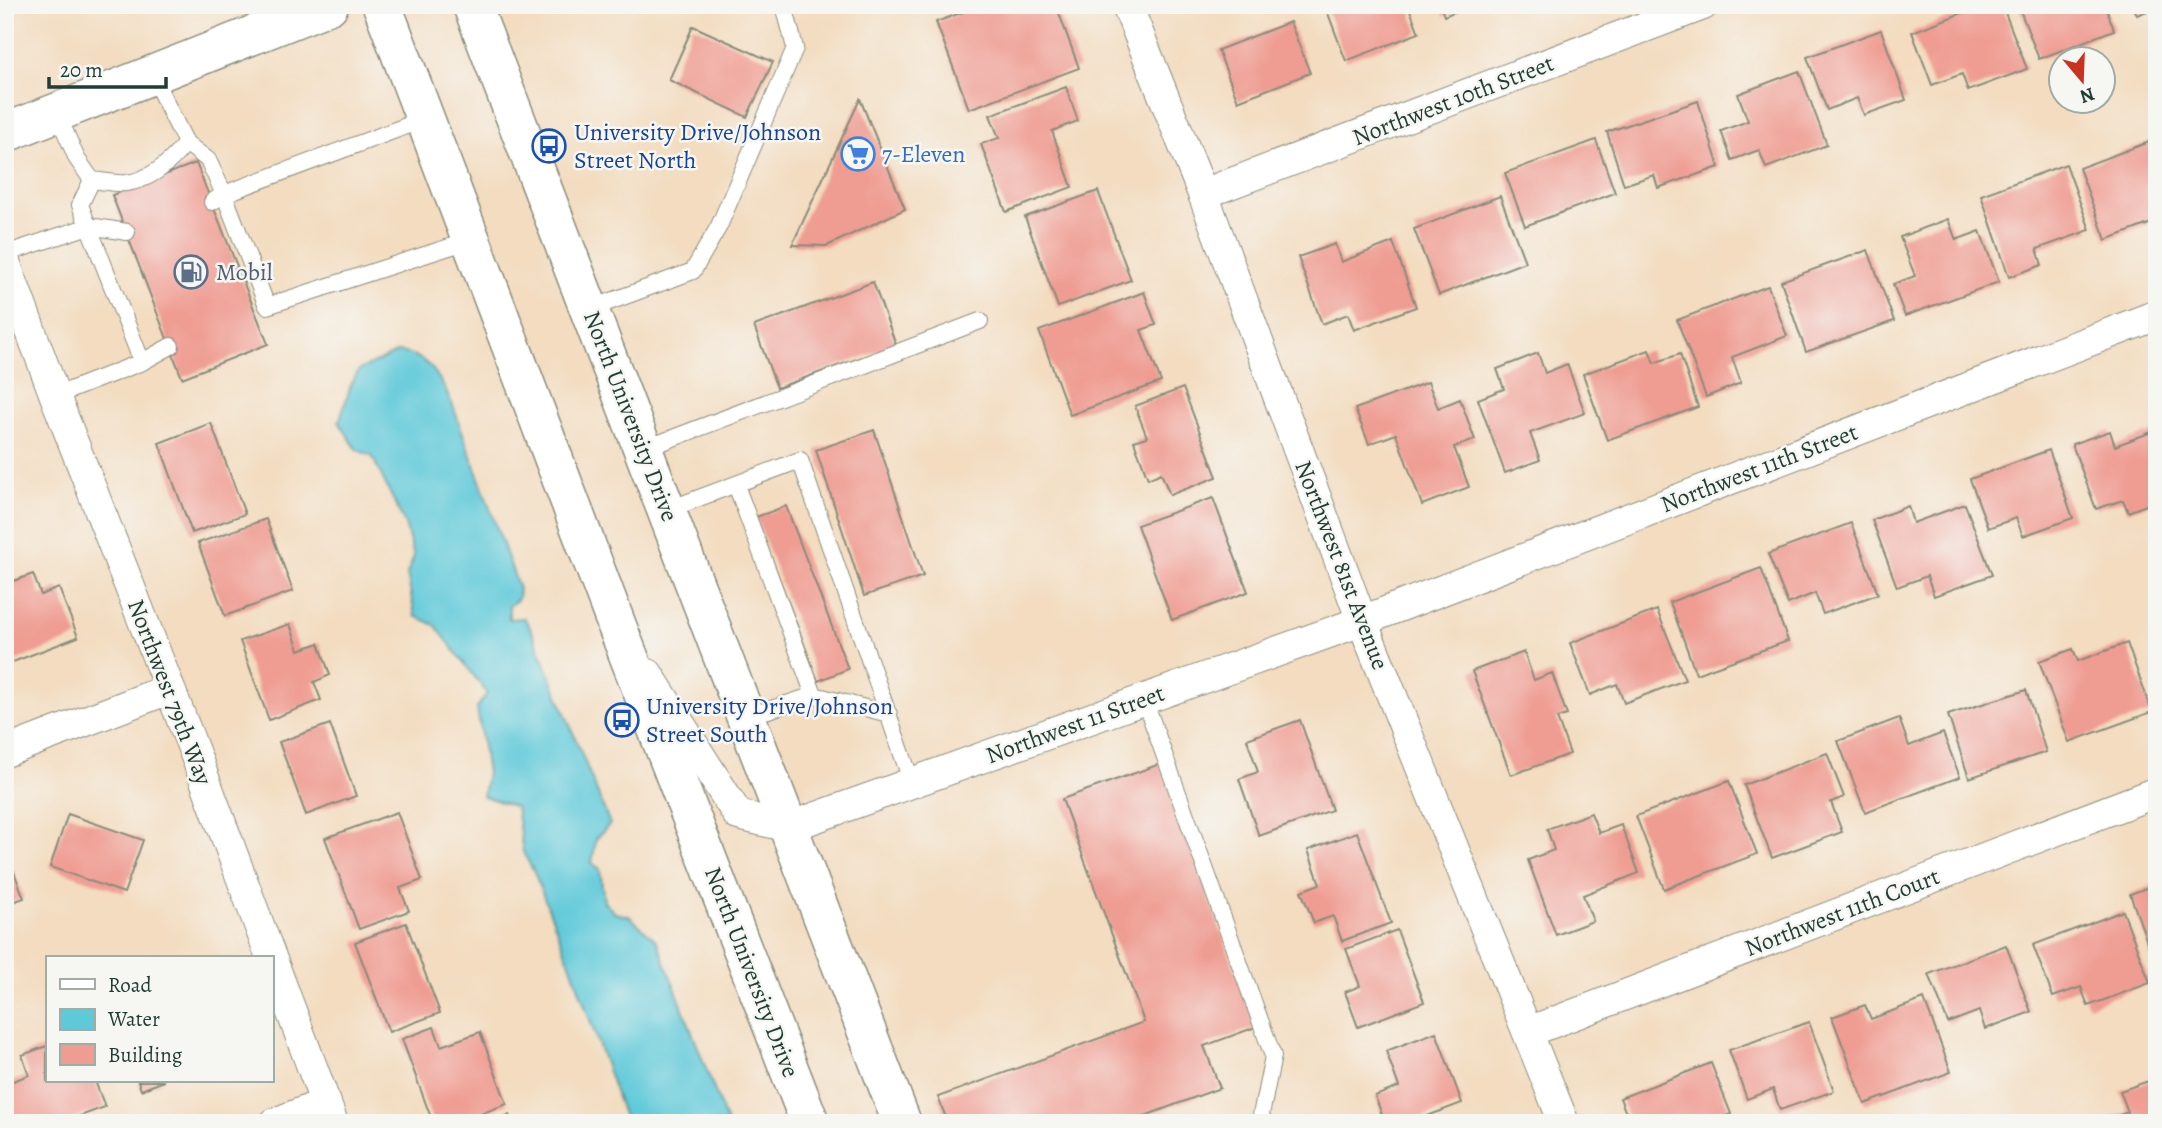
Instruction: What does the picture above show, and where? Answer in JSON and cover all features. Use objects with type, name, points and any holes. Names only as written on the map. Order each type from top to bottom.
[{"type":"main road","points":[[5,133],[329,5]]},
{"type":"main road","name":"North University Drive","points":[[382,5],[617,626],[810,1123]]},
{"type":"main road","name":"North University Drive","points":[[472,5],[902,1123]]},
{"type":"street","name":"Northwest 81st Avenue","points":[[1127,5],[1203,194],[1362,621],[1564,1123]]},
{"type":"street","name":"Northwest 10th Street","points":[[1203,194],[1703,5]]},
{"type":"street","name":"Northwest 79th Way","points":[[5,262],[270,956]]},
{"type":"street","name":"Northwest 11th Street","points":[[1362,621],[2157,315]]},
{"type":"street","name":"Northwest 11 Street","points":[[789,827],[1362,621]]},
{"type":"street","name":"North University Drive","points":[[617,626],[738,815],[789,827]]},
{"type":"street","points":[[5,752],[169,689]]},
{"type":"street","name":"Northwest 11th Court","points":[[1528,1032],[2157,792]]},
{"type":"street","name":"Northwest 79th Way","points":[[273,963],[330,1113]]},
{"type":"street","points":[[275,1123],[330,1113]]},
{"type":"lane","points":[[590,309],[693,271],[719,226],[795,48],[784,5]]},
{"type":"lane","points":[[152,75],[186,143],[208,160],[218,198],[261,309],[471,240]]},
{"type":"lane","points":[[57,113],[77,159],[92,180],[125,183],[140,178],[159,170],[174,158],[186,143]]},
{"type":"lane","points":[[218,198],[425,119]]},
{"type":"lane","points":[[92,180],[80,205],[142,362]]},
{"type":"lane","points":[[5,254],[89,226],[127,232]]},
{"type":"lane","points":[[643,449],[979,321]]},
{"type":"lane","points":[[55,396],[142,362],[171,346]]},
{"type":"lane","points":[[667,510],[800,460],[912,783]]},
{"type":"lane","points":[[736,485],[814,695]]},
{"type":"lane","points":[[747,717],[814,695],[889,714]]},
{"type":"lane","points":[[1144,699],[1273,1056],[1261,1115],[1264,1123]]},
{"type":"water","points":[[398,352],[418,357],[426,363],[444,386],[453,406],[519,589],[518,599],[509,606],[509,619],[524,618],[530,627],[610,824],[596,839],[592,863],[600,869],[604,902],[615,913],[629,916],[657,941],[727,1123],[626,1123],[571,966],[534,872],[523,852],[516,807],[483,796],[487,773],[477,708],[487,693],[435,625],[415,616],[407,574],[414,557],[405,524],[372,456],[357,450],[339,422],[359,370]]},
{"type":"building","points":[[982,5],[1056,5],[1079,68],[969,109],[936,22]]},
{"type":"building","points":[[1335,5],[1408,5],[1419,33],[1346,61],[1326,8]]},
{"type":"building","points":[[1440,5],[1472,5],[1444,16]]},
{"type":"building","points":[[1983,5],[2002,5],[2027,69],[1968,91],[1962,74],[1932,85],[1912,32]]},
{"type":"building","points":[[2018,5],[2105,5],[2114,30],[2073,46],[2046,46],[2046,56],[2039,59]]},
{"type":"building","points":[[2133,5],[2157,5],[2157,7],[2137,15]]},
{"type":"building","points":[[1290,22],[1310,73],[1238,101],[1218,50]]},
{"type":"building","points":[[693,26],[773,62],[747,117],[669,80]]},
{"type":"building","points":[[1881,30],[1906,100],[1864,115],[1857,98],[1827,110],[1807,57]]},
{"type":"building","points":[[1799,71],[1827,145],[1766,168],[1759,150],[1732,160],[1721,131],[1748,121],[1738,94]]},
{"type":"building","points":[[1066,87],[1078,121],[1052,131],[1072,187],[1006,212],[981,144],[999,138],[990,115]]},
{"type":"building","name":"7-Eleven","points":[[860,99],[905,209],[827,246],[792,245]]},
{"type":"building","points":[[1698,101],[1719,167],[1658,188],[1654,175],[1624,185],[1607,132]]},
{"type":"building","points":[[2157,139],[2157,221],[2106,240],[2079,168]]},
{"type":"building","points":[[1596,140],[1615,193],[1525,226],[1505,173]]},
{"type":"building","name":"Mobil","points":[[196,163],[268,344],[182,378],[112,195]]},
{"type":"building","points":[[2066,164],[2090,230],[2037,249],[2042,265],[2009,277],[1981,195]]},
{"type":"building","points":[[1098,191],[1131,280],[1058,307],[1025,217]]},
{"type":"building","points":[[1500,196],[1525,262],[1439,295],[1414,229]]},
{"type":"building","points":[[1948,219],[1956,240],[1980,231],[1999,282],[1905,316],[1893,284],[1915,276],[1900,237]]},
{"type":"building","points":[[1393,242],[1416,307],[1354,330],[1348,314],[1322,324],[1298,257],[1335,244],[1341,262]]},
{"type":"building","points":[[1868,250],[1894,321],[1806,352],[1781,281]]},
{"type":"building","points":[[873,282],[896,345],[777,388],[754,326]]},
{"type":"building","points":[[1768,286],[1787,336],[1732,357],[1741,383],[1706,397],[1677,320]]},
{"type":"building","points":[[1144,292],[1156,325],[1141,330],[1161,382],[1070,415],[1039,331]]},
{"type":"building","points":[[1649,350],[1654,363],[1680,354],[1698,407],[1607,440],[1583,374]]},
{"type":"building","points":[[1538,353],[1545,373],[1567,364],[1585,413],[1530,433],[1540,460],[1505,473],[1478,399],[1504,389],[1497,369]]},
{"type":"building","points":[[1428,382],[1438,408],[1460,399],[1475,440],[1454,447],[1469,487],[1422,505],[1396,434],[1369,444],[1355,409]]},
{"type":"building","points":[[1183,388],[1217,477],[1170,495],[1161,473],[1148,479],[1134,441],[1147,437],[1135,406]]},
{"type":"building","points":[[211,423],[245,514],[192,533],[159,443]]},
{"type":"building","points":[[874,430],[923,576],[864,596],[816,450]]},
{"type":"building","points":[[2157,430],[2157,501],[2128,512],[2123,500],[2096,509],[2072,444],[2110,431],[2115,446]]},
{"type":"building","points":[[2049,450],[2073,518],[2023,536],[2016,518],[1988,528],[1970,479]]},
{"type":"building","points":[[1213,498],[1248,592],[1172,620],[1137,525]]},
{"type":"building","points":[[1965,504],[1992,575],[1934,596],[1927,576],[1897,587],[1872,520],[1908,506],[1913,523]]},
{"type":"building","points":[[786,506],[848,669],[818,681],[756,517]]},
{"type":"building","points":[[266,519],[293,591],[225,616],[198,543]]},
{"type":"building","points":[[1851,523],[1878,594],[1823,614],[1815,593],[1788,604],[1768,554]]},
{"type":"building","points":[[1761,568],[1788,641],[1696,674],[1670,602]]},
{"type":"building","points":[[33,574],[41,595],[59,588],[78,637],[5,665],[5,584]]},
{"type":"building","points":[[1657,610],[1685,680],[1624,703],[1617,684],[1590,695],[1570,643]]},
{"type":"building","points":[[290,624],[299,650],[319,643],[330,675],[314,682],[321,700],[269,720],[240,641]]},
{"type":"building","points":[[2127,643],[2152,712],[2069,742],[2039,661],[2073,649],[2078,661]]},
{"type":"building","points":[[1524,652],[1534,680],[1552,673],[1567,715],[1557,718],[1570,754],[1511,775],[1472,671]]},
{"type":"building","points":[[2026,690],[2046,752],[1969,778],[1948,715]]},
{"type":"building","points":[[1899,718],[1909,746],[1943,733],[1960,777],[1865,812],[1838,741]]},
{"type":"building","points":[[1300,720],[1332,810],[1259,836],[1239,779],[1258,772],[1247,739]]},
{"type":"building","points":[[330,724],[356,796],[306,815],[279,742]]},
{"type":"building","points":[[1827,753],[1844,797],[1831,802],[1842,832],[1772,858],[1744,785]]},
{"type":"building","points":[[1160,764],[1256,1027],[1204,1046],[1220,1088],[1126,1123],[948,1123],[938,1097],[1144,1022],[1062,799]]},
{"type":"building","points":[[1729,781],[1757,854],[1664,889],[1636,816]]},
{"type":"building","points":[[397,812],[422,880],[400,888],[409,911],[359,929],[325,838]]},
{"type":"building","points":[[1591,813],[1599,833],[1621,825],[1639,873],[1583,895],[1593,921],[1556,935],[1528,860],[1554,850],[1547,829]]},
{"type":"building","points":[[68,814],[143,840],[124,893],[50,867]]},
{"type":"building","points":[[1357,832],[1391,923],[1342,941],[1333,916],[1314,923],[1301,891],[1320,884],[1308,850]]},
{"type":"building","points":[[5,849],[24,898],[5,905]]},
{"type":"building","points":[[2157,884],[2157,967],[2156,967],[2130,894]]},
{"type":"building","points":[[2123,911],[2150,983],[2088,1006],[2081,987],[2053,997],[2033,945]]},
{"type":"building","points":[[406,923],[440,1013],[389,1032],[355,942]]},
{"type":"building","points":[[1397,930],[1424,1002],[1358,1027],[1345,992],[1360,986],[1346,949]]},
{"type":"building","points":[[2006,945],[2031,1012],[1985,1029],[1979,1011],[1948,1023],[1929,974]]},
{"type":"building","points":[[1924,999],[1951,1072],[1865,1104],[1832,1017],[1865,1005],[1871,1019]]},
{"type":"building","points":[[1809,1022],[1834,1091],[1780,1110],[1773,1089],[1747,1099],[1729,1050]]},
{"type":"building","points":[[434,1027],[441,1046],[480,1032],[507,1104],[456,1123],[433,1123],[402,1039]]},
{"type":"building","points":[[1436,1032],[1462,1103],[1409,1123],[1385,1123],[1375,1096],[1399,1087],[1386,1051]]},
{"type":"building","points":[[46,1046],[46,1082],[95,1082],[105,1107],[61,1123],[8,1123],[5,1116],[5,1084],[29,1075],[22,1055]]},
{"type":"building","points":[[1711,1063],[1731,1114],[1711,1123],[1630,1123],[1620,1098]]},
{"type":"building","points":[[2157,1078],[2157,1123],[2098,1123],[2128,1112],[2120,1091]]},
{"type":"building","points":[[138,1082],[161,1082],[141,1090]]},
{"type":"building","points":[[509,1115],[512,1123],[490,1123],[490,1122]]},
{"type":"place","name":"University Drive/Johnson Street North","points":[[549,146]]},
{"type":"place","name":"7-Eleven","points":[[858,154]]},
{"type":"place","name":"Mobil","points":[[191,272]]},
{"type":"place","name":"University Drive/Johnson Street South","points":[[622,720]]}]
